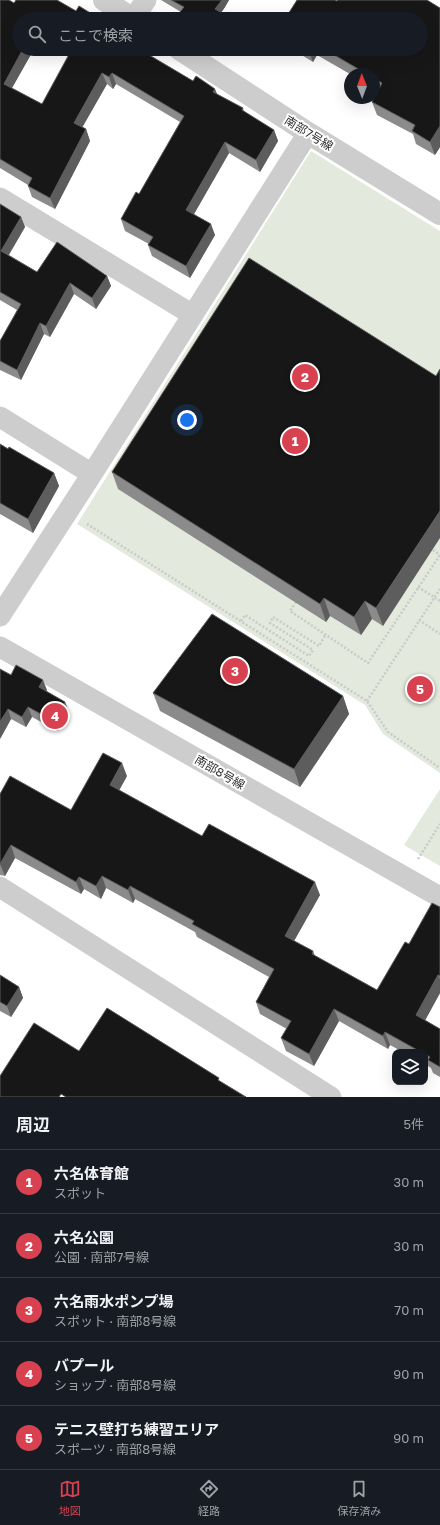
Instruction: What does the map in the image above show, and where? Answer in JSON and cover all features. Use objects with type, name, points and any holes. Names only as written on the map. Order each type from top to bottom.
[{"type":"street","points":[[104,0],[122,12]]},
{"type":"street","points":[[138,12],[146,0]]},
{"type":"street","name":"南部7号線","points":[[190,56],[308,133],[440,214]]},
{"type":"street","points":[[0,616],[193,316],[308,133]]},
{"type":"street","points":[[0,198],[193,316]]},
{"type":"street","points":[[0,417],[92,474]]},
{"type":"street","name":"南部8号線","points":[[0,647],[440,897]]},
{"type":"street","points":[[0,887],[331,1097]]},
{"type":"path","points":[[68,512],[367,701],[388,732],[440,768]]},
{"type":"path","points":[[296,602],[290,611],[368,663],[440,555],[432,550]]},
{"type":"path","points":[[418,587],[440,601]]},
{"type":"path","points":[[367,701],[440,589]]},
{"type":"path","points":[[241,621],[245,615],[309,656],[313,650],[270,622],[273,617],[319,646],[326,634]]},
{"type":"path","points":[[419,620],[440,634]]},
{"type":"path","points":[[406,878],[440,824]]},
{"type":"shaded area","points":[[311,151],[440,231],[440,773],[383,734],[365,705],[77,524]]},
{"type":"shaded area","points":[[440,789],[440,866],[404,845]]},
{"type":"building","points":[[0,0],[9,0],[14,3],[16,0],[57,0],[76,11],[79,6],[89,12],[12,12],[12,56],[19,56],[4,84],[42,104],[68,56],[151,56],[193,81],[196,76],[215,89],[213,92],[243,108],[242,110],[274,130],[256,160],[225,142],[186,210],[211,224],[186,266],[148,245],[153,237],[121,219],[136,192],[139,194],[184,116],[112,73],[109,77],[102,73],[74,123],[86,129],[50,198],[28,186],[32,178],[0,159]]},
{"type":"building","points":[[171,0],[222,0],[215,9],[220,12],[180,12],[184,7]]},
{"type":"building","points":[[297,0],[427,0],[440,8],[440,126],[430,142],[412,131],[415,125],[376,104],[380,104],[380,87],[382,83],[380,82],[380,68],[357,68],[336,56],[428,56],[428,12],[289,12]]},
{"type":"building","points":[[0,204],[21,217],[1,251],[37,272],[57,242],[107,276],[92,298],[70,283],[46,326],[40,323],[17,370],[0,361],[0,341],[21,304],[0,292]]},
{"type":"building","points":[[249,258],[436,376],[440,369],[440,511],[376,608],[365,601],[354,617],[324,598],[320,604],[112,472]]},
{"type":"building","points":[[0,444],[8,449],[9,447],[54,473],[28,519],[0,503]]},
{"type":"building","points":[[212,614],[343,696],[294,769],[153,693]]},
{"type":"building","points":[[16,665],[43,680],[39,687],[65,702],[54,721],[28,707],[22,717],[8,709],[0,722],[0,669],[11,675]]},
{"type":"building","points":[[103,753],[122,763],[110,785],[202,836],[209,824],[315,882],[285,936],[313,951],[312,954],[377,990],[405,942],[409,944],[432,903],[440,907],[440,976],[438,975],[416,1015],[440,1029],[440,1067],[428,1060],[430,1057],[428,1056],[428,1049],[416,1049],[385,1032],[383,1036],[334,1009],[309,1054],[281,1038],[291,1021],[256,1002],[274,969],[192,924],[194,921],[130,886],[128,890],[102,876],[96,886],[79,877],[76,882],[11,845],[0,864],[0,794],[10,776],[71,810]]},
{"type":"building","points":[[0,975],[19,987],[7,1006],[0,1002]]},
{"type":"building","points":[[107,1008],[219,1078],[218,1080],[246,1097],[66,1097],[61,1094],[59,1097],[0,1097],[0,1076],[34,1023],[79,1051]]},
{"type":"place","name":"六名公園","points":[[305,377]]},
{"type":"place","name":"六名体育館","points":[[295,441]]},
{"type":"place","name":"六名雨水ポンプ場","points":[[235,671]]},
{"type":"place","name":"テニス壁打ち練習エリア","points":[[420,689]]},
{"type":"place","name":"バプール","points":[[55,716]]}]
